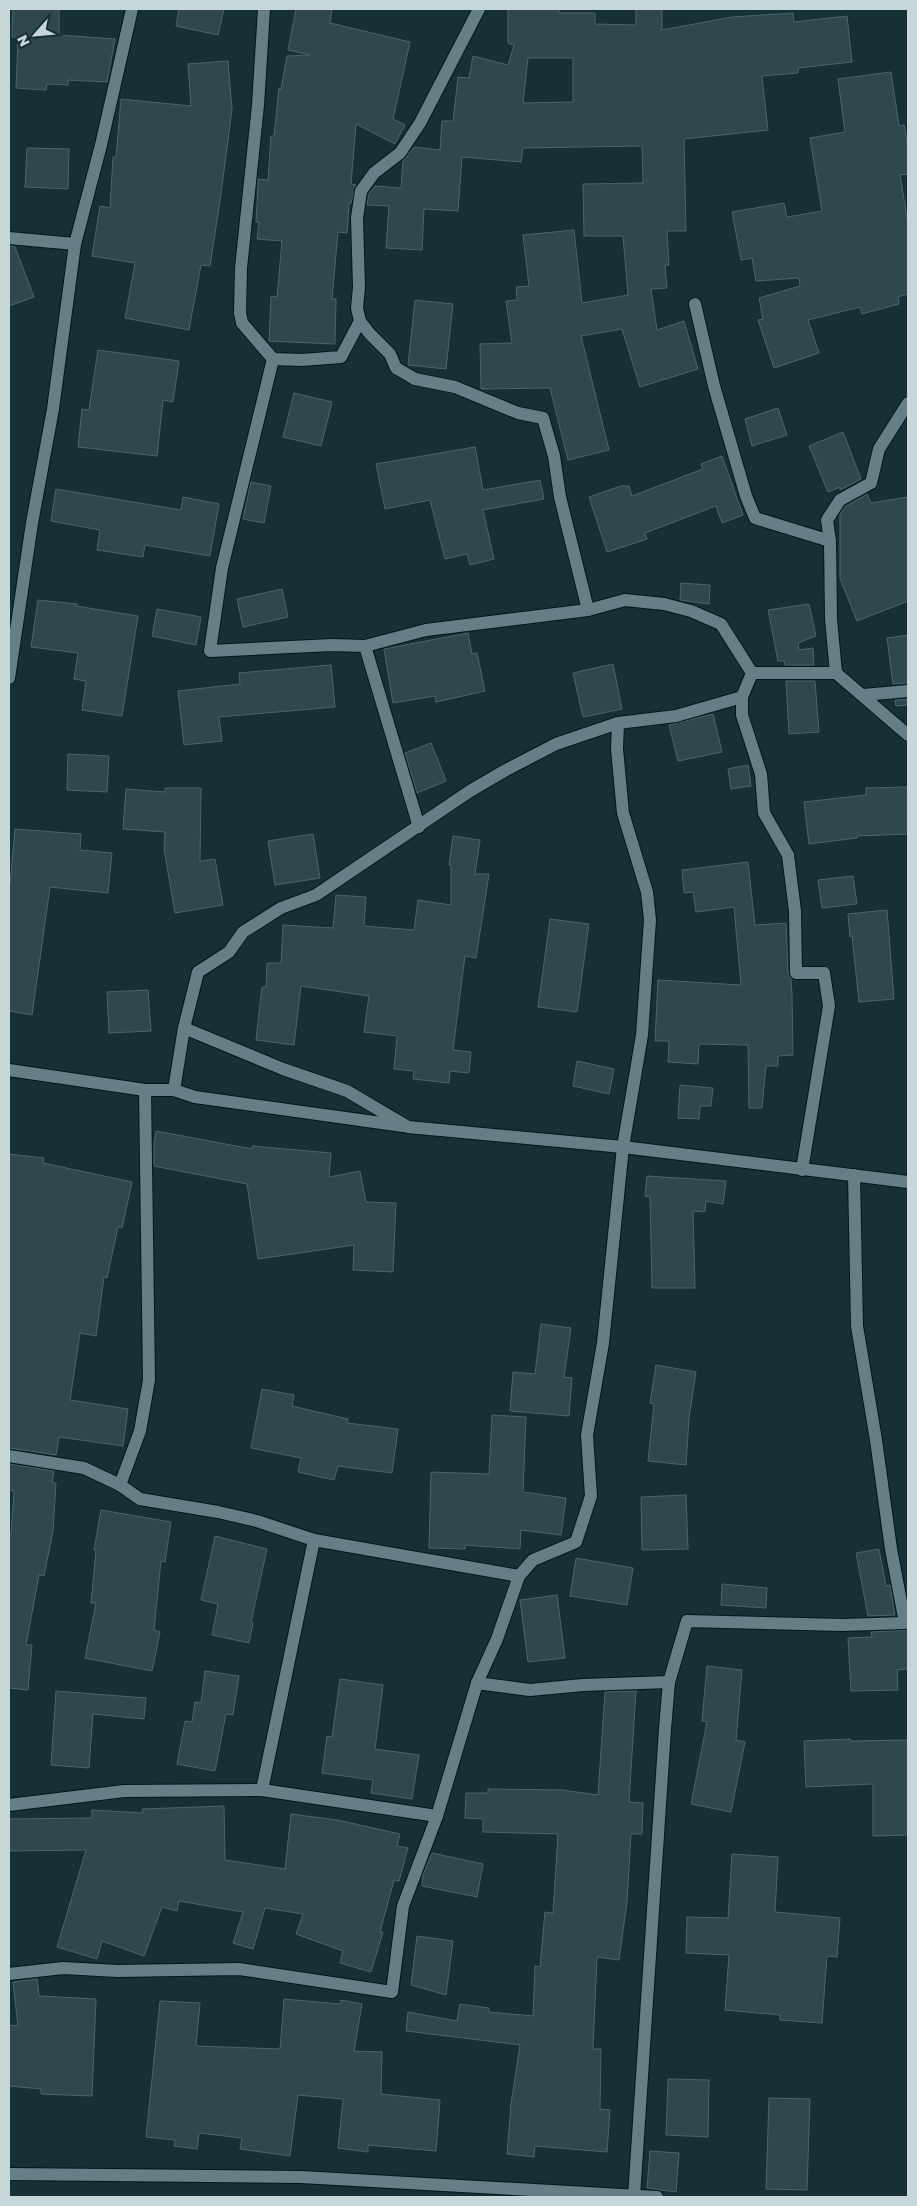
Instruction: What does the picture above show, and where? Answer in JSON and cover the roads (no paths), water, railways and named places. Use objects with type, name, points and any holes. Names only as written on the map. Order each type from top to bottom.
[{"type":"street","points":[[9,678],[32,523],[53,409],[75,244],[102,145],[132,9]]},
{"type":"street","points":[[264,9],[258,105],[241,268],[240,313],[242,324],[273,359],[302,360],[341,357],[360,321]]},
{"type":"street","points":[[479,9],[420,123],[400,153],[374,173],[361,191],[358,218],[359,287],[357,308],[360,321],[390,354],[396,368],[414,379],[455,387],[518,413],[543,418],[554,456],[560,497],[588,610]]},
{"type":"street","points":[[9,238],[75,244]]},
{"type":"street","points":[[695,304],[714,386],[746,496],[755,518],[830,541]]},
{"type":"street","points":[[273,359],[222,568],[210,651],[332,645],[366,646],[426,630],[588,610],[625,600],[664,604],[721,624],[752,673]]},
{"type":"street","points":[[836,673],[831,620],[830,541],[826,520],[840,500],[872,483],[879,449],[908,402]]},
{"type":"street","points":[[366,646],[419,827]]},
{"type":"street","points":[[752,673],[836,673],[908,735]]},
{"type":"street","points":[[752,673],[742,698],[742,716],[762,774],[764,813],[788,855],[795,911],[796,973],[824,973],[829,1006],[802,1170]]},
{"type":"street","points":[[863,695],[908,691]]},
{"type":"street","points":[[174,1090],[184,1028],[198,972],[229,952],[243,932],[281,908],[316,895],[470,791],[556,744],[618,723],[676,716],[742,698]]},
{"type":"street","points":[[9,1974],[63,1968],[118,1971],[239,1969],[392,1992],[403,1906],[437,1816],[477,1683],[497,1639],[520,1576],[533,1560],[576,1542],[591,1496],[587,1435],[603,1343],[623,1147],[642,1035],[650,920],[647,892],[623,813],[616,749],[618,723]]},
{"type":"street","points":[[184,1028],[283,1069],[347,1091],[408,1127]]},
{"type":"street","points":[[9,1070],[144,1090],[174,1090],[195,1098],[408,1127],[623,1147],[908,1182]]},
{"type":"street","points":[[120,1485],[140,1431],[150,1380],[144,1090]]},
{"type":"street","points":[[634,2196],[669,1682],[687,1621],[842,1625],[905,1623],[891,1549],[876,1440],[857,1326],[854,1175]]},
{"type":"street","points":[[9,1456],[84,1468],[120,1485],[140,1499],[238,1517],[314,1540],[520,1576]]},
{"type":"street","points":[[262,1790],[314,1540]]},
{"type":"street","points":[[477,1683],[530,1690],[583,1685],[669,1682]]},
{"type":"street","points":[[9,1805],[124,1791],[262,1790],[437,1816]]},
{"type":"street","points":[[9,2174],[301,2177],[657,2197]]}]
